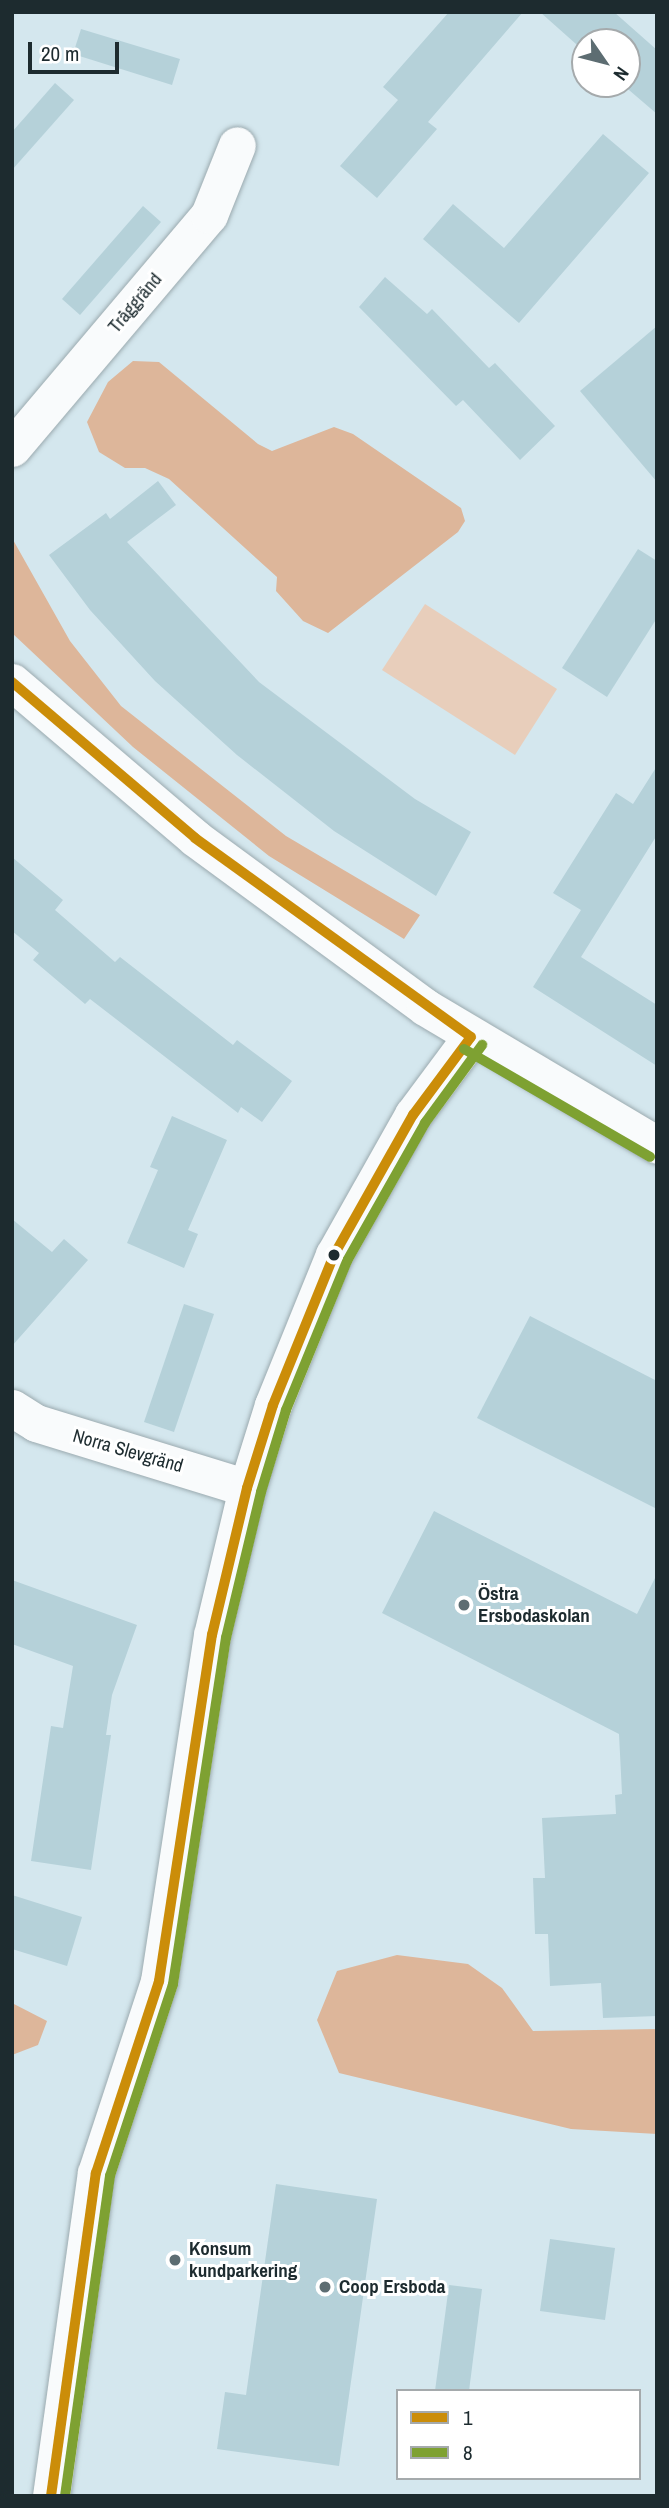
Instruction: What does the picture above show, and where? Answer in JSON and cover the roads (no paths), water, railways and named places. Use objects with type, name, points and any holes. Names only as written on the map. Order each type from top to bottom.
[{"type":"street","name":"Tråggränd","points":[[12,448],[209,215],[237,145]]},
{"type":"street","points":[[12,682],[195,838],[471,1037],[657,1145]]},
{"type":"street","points":[[51,2496],[96,2173],[159,1981],[212,1635],[247,1489],[273,1405],[334,1255],[413,1115],[471,1037]]},
{"type":"street","name":"Norra Slevgränd","points":[[12,1408],[36,1423],[247,1489]]},
{"type":"place","name":"Östra Ersbodaskolan","points":[[464,1605]]},
{"type":"place","name":"Konsum kundparkering","points":[[175,2260]]},
{"type":"place","name":"Coop Ersboda","points":[[325,2287]]}]
